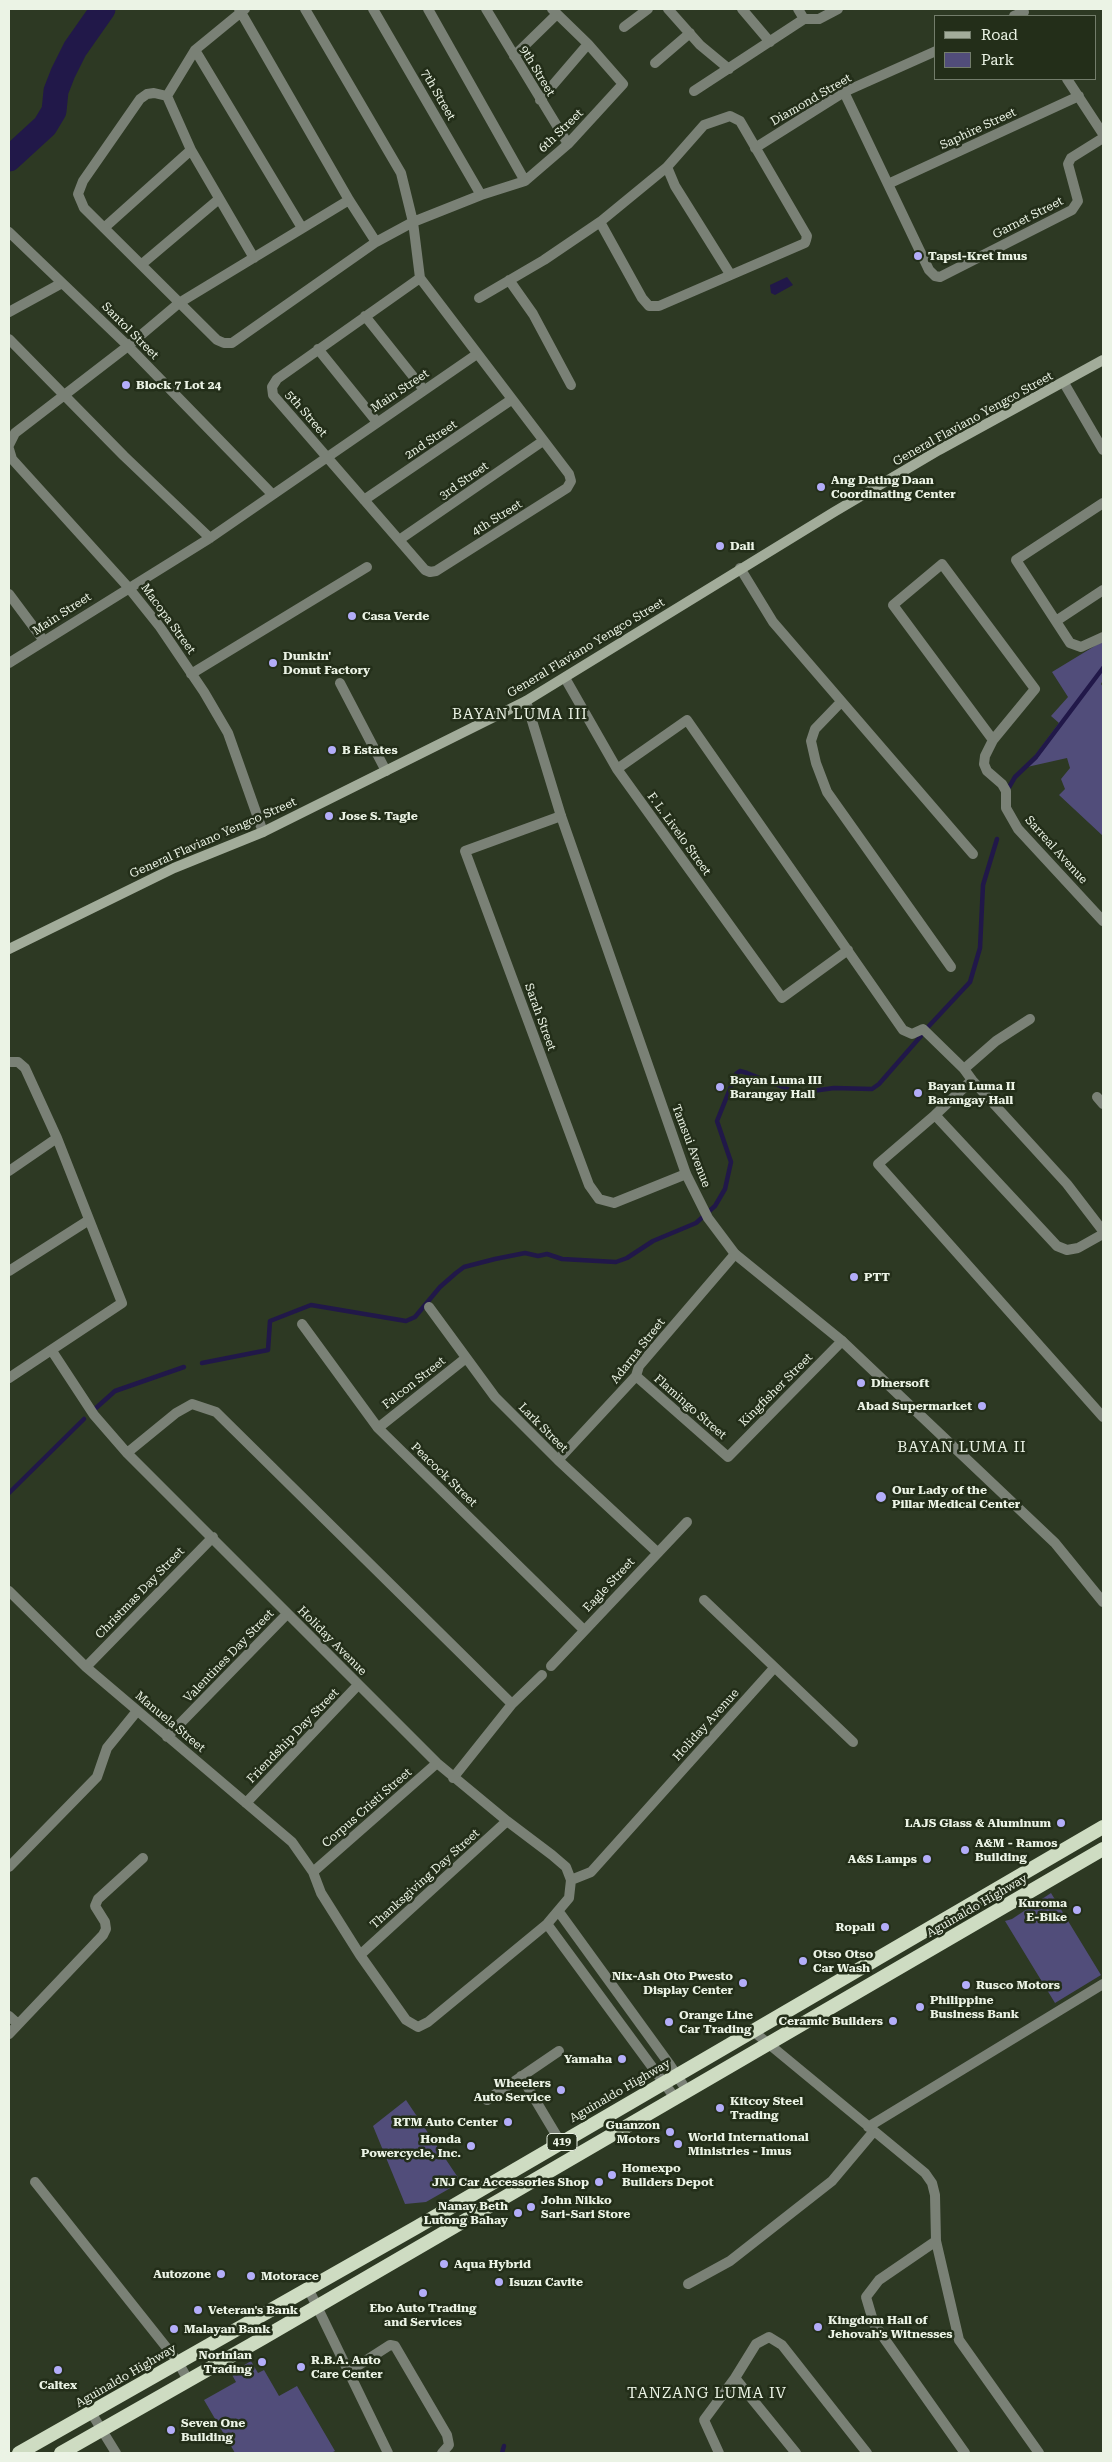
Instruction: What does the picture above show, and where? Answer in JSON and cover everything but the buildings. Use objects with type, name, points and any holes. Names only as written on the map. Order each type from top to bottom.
[{"type":"highway","name":"Aguinaldo Highway","points":[[19,2453],[92,2414],[178,2362],[1103,1827]]},
{"type":"highway","name":"Aguinaldo Highway","points":[[60,2453],[318,2306],[1103,1849]]},
{"type":"main road","name":"General Flaviano Yengco Street","points":[[9,949],[174,868],[263,832],[526,701],[740,568],[939,450],[1103,360]]},
{"type":"street","points":[[305,9],[400,173],[413,222],[420,278],[477,354]]},
{"type":"street","name":"7th Street","points":[[373,9],[481,195]]},
{"type":"street","points":[[428,9],[525,181]]},
{"type":"street","name":"9th Street","points":[[486,9],[568,144]]},
{"type":"street","points":[[624,27],[648,9]]},
{"type":"street","points":[[668,9],[700,45],[729,69]]},
{"type":"street","points":[[742,9],[770,42]]},
{"type":"street","points":[[798,9],[804,19]]},
{"type":"street","points":[[694,91],[804,19],[819,19],[838,9]]},
{"type":"street","points":[[254,258],[192,150],[167,96],[196,50],[241,10],[349,200],[376,242]]},
{"type":"street","points":[[514,56],[555,11]]},
{"type":"street","name":"6th Street","points":[[167,96],[154,93],[140,98],[83,181],[78,194],[84,208],[217,340],[224,343],[232,343],[376,242],[413,222],[481,195],[525,181],[568,144],[623,84],[588,44],[555,11]]},
{"type":"street","points":[[655,64],[690,33]]},
{"type":"street","points":[[540,100],[588,44]]},
{"type":"street","points":[[196,50],[302,228]]},
{"type":"street","name":"Diamond Street","points":[[755,148],[844,92],[934,52]]},
{"type":"street","points":[[1069,80],[1103,134]]},
{"type":"street","name":"Garnet Street","points":[[844,92],[929,270],[935,276],[940,277],[1072,210],[1078,200],[1068,164],[1071,158],[1103,138]]},
{"type":"street","name":"Saphire Street","points":[[888,184],[1079,96]]},
{"type":"street","points":[[479,298],[600,222],[667,167],[704,125],[730,116],[740,121],[807,236],[805,243],[659,306],[649,306],[642,298],[600,222]]},
{"type":"street","points":[[104,228],[192,150]]},
{"type":"street","points":[[667,167],[675,186],[730,274]]},
{"type":"street","points":[[142,264],[219,199]]},
{"type":"street","points":[[9,444],[15,433],[128,346],[179,303],[349,200]]},
{"type":"street","name":"Santol Street","points":[[9,232],[128,346],[272,494]]},
{"type":"street","name":"5th Street","points":[[326,457],[273,395],[272,388],[277,379],[420,278]]},
{"type":"street","points":[[509,280],[533,314],[571,386]]},
{"type":"street","points":[[9,312],[62,283]]},
{"type":"street","points":[[365,316],[424,390]]},
{"type":"street","points":[[9,339],[64,396],[210,538]]},
{"type":"street","points":[[318,349],[377,422]]},
{"type":"street","name":"Main Street","points":[[9,663],[128,587],[210,538],[477,354]]},
{"type":"street","name":"4th Street","points":[[326,457],[425,570],[430,572],[436,571],[567,488],[570,474],[543,442],[477,354]]},
{"type":"street","points":[[1064,383],[1103,450]]},
{"type":"street","name":"2nd Street","points":[[364,500],[512,400]]},
{"type":"street","name":"3rd Street","points":[[399,540],[543,442]]},
{"type":"street","name":"Macopa Street","points":[[9,449],[12,459],[128,587],[160,627],[228,733],[263,832]]},
{"type":"street","points":[[1103,503],[1016,560],[1070,644],[1076,646],[1088,645],[1103,637]]},
{"type":"street","points":[[942,564],[1035,689],[993,740],[893,605],[942,564]]},
{"type":"street","points":[[191,674],[367,567]]},
{"type":"street","points":[[740,568],[773,622],[973,854]]},
{"type":"street","points":[[1056,621],[1103,590]]},
{"type":"street","points":[[9,594],[44,641]]},
{"type":"street","name":"F. L. Livelo Street","points":[[565,678],[617,769],[782,998],[848,950]]},
{"type":"street","points":[[340,683],[386,771]]},
{"type":"street","name":"Tamsui Avenue","points":[[526,701],[561,816],[686,1174],[708,1218],[735,1254],[842,1341],[1055,1543],[1103,1602]]},
{"type":"street","points":[[841,702],[815,729],[811,741],[816,763],[827,792],[950,967]]},
{"type":"street","points":[[617,769],[687,720],[904,1030],[912,1034],[922,1029],[964,1069],[1067,1184],[1103,1232],[1078,1248],[1067,1250],[1057,1246],[935,1115]]},
{"type":"street","name":"Sarreal Avenue","points":[[993,740],[985,756],[984,764],[1006,791],[1006,808],[1018,829],[1103,921]]},
{"type":"street","name":"Sarah Street","points":[[561,816],[465,851],[589,1186],[599,1199],[614,1203],[686,1174]]},
{"type":"street","points":[[964,1069],[996,1041],[1030,1019]]},
{"type":"street","points":[[9,1378],[122,1303],[57,1138],[25,1068],[13,1062]]},
{"type":"street","points":[[972,1080],[878,1164],[1103,1418]]},
{"type":"street","points":[[9,1171],[57,1138]]},
{"type":"street","points":[[9,1271],[89,1220]]},
{"type":"street","name":"Adarna Street","points":[[558,1460],[636,1376],[639,1366],[735,1254]]},
{"type":"street","name":"Lark Street","points":[[429,1307],[495,1397],[558,1460],[657,1552]]},
{"type":"street","name":"Peacock Street","points":[[302,1324],[378,1428],[584,1630]]},
{"type":"street","name":"Kingfisher Street","points":[[728,1457],[842,1341]]},
{"type":"street","name":"Holiday Avenue","points":[[52,1351],[94,1415],[127,1453],[437,1763],[507,1822],[566,1867],[571,1880],[591,1872],[774,1668]]},
{"type":"street","name":"Falcon Street","points":[[378,1428],[466,1358]]},
{"type":"street","name":"Flamingo Street","points":[[636,1376],[728,1457]]},
{"type":"street","points":[[127,1453],[176,1413],[192,1404],[216,1412],[512,1704]]},
{"type":"street","name":"Eagle Street","points":[[551,1666],[687,1522]]},
{"type":"street","name":"Christmas Day Street","points":[[86,1667],[213,1537]]},
{"type":"street","name":"Manuela Street","points":[[9,1591],[86,1667],[292,1842],[312,1872],[321,1893],[360,1955],[406,2020],[418,2027],[428,2022],[547,1924]]},
{"type":"street","points":[[704,1600],[853,1742]]},
{"type":"street","name":"Valentines Day Street","points":[[167,1737],[287,1614]]},
{"type":"street","points":[[453,1778],[512,1704],[542,1675]]},
{"type":"street","name":"Friendship Day Street","points":[[246,1803],[358,1685]]},
{"type":"street","points":[[9,1867],[97,1777],[107,1748],[137,1711]]},
{"type":"street","name":"Corpus Cristi Street","points":[[312,1872],[437,1763]]},
{"type":"street","name":"Thanksgiving Day Street","points":[[360,1955],[507,1822]]},
{"type":"street","points":[[9,2034],[104,1935],[106,1929],[105,1922],[95,1906],[98,1899],[143,1858]]},
{"type":"street","points":[[571,1880],[568,1898],[559,1912],[547,1924],[681,2094]]},
{"type":"street","points":[[559,1912],[670,2079]]},
{"type":"street","points":[[688,2284],[730,2261],[832,2181],[871,2129],[1103,1984]]},
{"type":"street","points":[[9,2016],[18,2024]]},
{"type":"street","points":[[753,2030],[924,2173],[932,2183],[935,2195],[936,2241],[958,2340],[1040,2453]]},
{"type":"street","points":[[487,2100],[559,2051]]},
{"type":"street","points":[[522,2076],[561,2142]]},
{"type":"street","points":[[35,2182],[178,2362],[188,2380]]},
{"type":"street","points":[[936,2241],[879,2280],[866,2297],[874,2324],[965,2453]]},
{"type":"street","points":[[308,2288],[388,2453]]},
{"type":"street","points":[[718,2453],[704,2420],[735,2378],[756,2344],[769,2336],[782,2345],[867,2453]]},
{"type":"street","points":[[348,2372],[390,2346],[395,2346],[447,2435],[449,2445],[442,2453]]},
{"type":"street","points":[[735,2378],[796,2453]]},
{"type":"street","points":[[92,2414],[116,2453]]},
{"type":"green space","points":[[1103,641],[1103,680],[1101,684],[1103,687],[1103,836],[1059,795],[1065,789],[1061,779],[1070,768],[1067,758],[1027,767],[1025,765],[1033,758],[1059,723],[1051,716],[1068,697],[1052,672]]},
{"type":"green space","points":[[1051,1893],[1101,1975],[1055,2003],[1005,1921],[1012,1919]]},
{"type":"green space","points":[[406,2100],[461,2182],[426,2202],[405,2204],[373,2126]]},
{"type":"green space","points":[[251,2361],[258,2373],[264,2370],[279,2396],[297,2386],[335,2451],[331,2453],[235,2453],[204,2400],[236,2382],[231,2373]]},
{"type":"shaded area","points":[[787,277],[793,285],[775,295],[771,293],[770,285]]},
{"type":"waterway","points":[[9,159],[45,126],[54,111],[56,91],[63,73],[75,49],[103,9]]},
{"type":"waterway","points":[[1008,789],[1015,777],[1036,757],[1103,668]]},
{"type":"waterway","points":[[928,1027],[970,982],[980,948],[983,885],[997,839]]},
{"type":"waterway","points":[[202,1363],[268,1350],[270,1321],[311,1305],[406,1321],[415,1317],[440,1287],[464,1267],[495,1259],[525,1253],[538,1256],[547,1254],[562,1259],[616,1262],[627,1258],[653,1241],[696,1223],[715,1206],[725,1189],[731,1162],[717,1121],[736,1074],[740,1071],[747,1073],[798,1093],[834,1088],[872,1089],[879,1084],[921,1036]]},
{"type":"waterway","points":[[96,1408],[115,1391],[184,1367]]},
{"type":"waterway","points":[[9,1493],[84,1419]]},
{"type":"waterway","points":[[502,2453],[504,2446]]},
{"type":"place","name":"Tapsi-Kret Imus","points":[[918,256]]},
{"type":"place","name":"Block 7 Lot 24","points":[[126,385]]},
{"type":"place","name":"Ang Dating Daan Coordinating Center","points":[[821,487]]},
{"type":"place","name":"Dali","points":[[720,546]]},
{"type":"place","name":"Casa Verde","points":[[352,616]]},
{"type":"place","name":"Dunkin' Donut Factory","points":[[273,663]]},
{"type":"place","name":"B Estates","points":[[332,750]]},
{"type":"place","name":"Jose S. Tagle","points":[[329,816]]},
{"type":"place","name":"Bayan Luma III Barangay Hall","points":[[720,1087]]},
{"type":"place","name":"Bayan Luma II Barangay Hall","points":[[918,1093]]},
{"type":"place","name":"PTT","points":[[854,1277]]},
{"type":"place","name":"Dinersoft","points":[[861,1383]]},
{"type":"place","name":"Abad Supermarket","points":[[982,1406]]},
{"type":"place","name":"Our Lady of the Pillar Medical Center","points":[[881,1497]]},
{"type":"place","name":"LAJS Glass & Aluminum","points":[[1061,1823]]},
{"type":"place","name":"A&M - Ramos Building","points":[[965,1850]]},
{"type":"place","name":"A&S Lamps","points":[[927,1859]]},
{"type":"place","name":"Kuroma E-Bike","points":[[1077,1910]]},
{"type":"place","name":"Ropali","points":[[885,1927]]},
{"type":"place","name":"Otso Otso Car Wash","points":[[803,1961]]},
{"type":"place","name":"Nix-Ash Oto Pwesto Display Center","points":[[743,1983]]},
{"type":"place","name":"Rusco Motors","points":[[966,1985]]},
{"type":"place","name":"Philippine Business Bank","points":[[920,2007]]},
{"type":"place","name":"Ceramic Builders","points":[[893,2021]]},
{"type":"place","name":"Orange Line Car Trading","points":[[669,2022]]},
{"type":"place","name":"Yamaha","points":[[622,2059]]},
{"type":"place","name":"Wheelers Auto Service","points":[[561,2090]]},
{"type":"place","name":"Kitcoy Steel Trading","points":[[720,2108]]},
{"type":"place","name":"RTM Auto Center","points":[[508,2122]]},
{"type":"place","name":"Guanzon Motors","points":[[670,2132]]},
{"type":"place","name":"World International Ministries - Imus","points":[[678,2144]]},
{"type":"place","name":"Honda Powercycle, Inc.","points":[[471,2146]]},
{"type":"place","name":"Homexpo Builders Depot","points":[[612,2175]]},
{"type":"place","name":"JNJ Car Accessories Shop","points":[[599,2182]]},
{"type":"place","name":"John Nikko Sari-Sari Store","points":[[531,2207]]},
{"type":"place","name":"Nanay Beth Lutong Bahay","points":[[518,2213]]},
{"type":"place","name":"Aqua Hybrid","points":[[444,2264]]},
{"type":"place","name":"Autozone","points":[[221,2274]]},
{"type":"place","name":"Motorace","points":[[251,2276]]},
{"type":"place","name":"Isuzu Cavite","points":[[499,2282]]},
{"type":"place","name":"Ebo Auto Trading and Services","points":[[423,2293]]},
{"type":"place","name":"Veteran's Bank","points":[[198,2310]]},
{"type":"place","name":"Kingdom Hall of Jehovah's Witnesses","points":[[818,2327]]},
{"type":"place","name":"Malayan Bank","points":[[174,2329]]},
{"type":"place","name":"Norinian Trading","points":[[262,2362]]},
{"type":"place","name":"R.B.A. Auto Care Center","points":[[301,2367]]},
{"type":"place","name":"Caltex","points":[[58,2370]]},
{"type":"place","name":"Seven One Building","points":[[171,2430]]},
{"type":"district","name":"BAYAN LUMA III","points":[[520,715]]},
{"type":"district","name":"BAYAN LUMA II","points":[[962,1448]]},
{"type":"district","name":"TANZANG LUMA IV","points":[[707,2394]]}]
